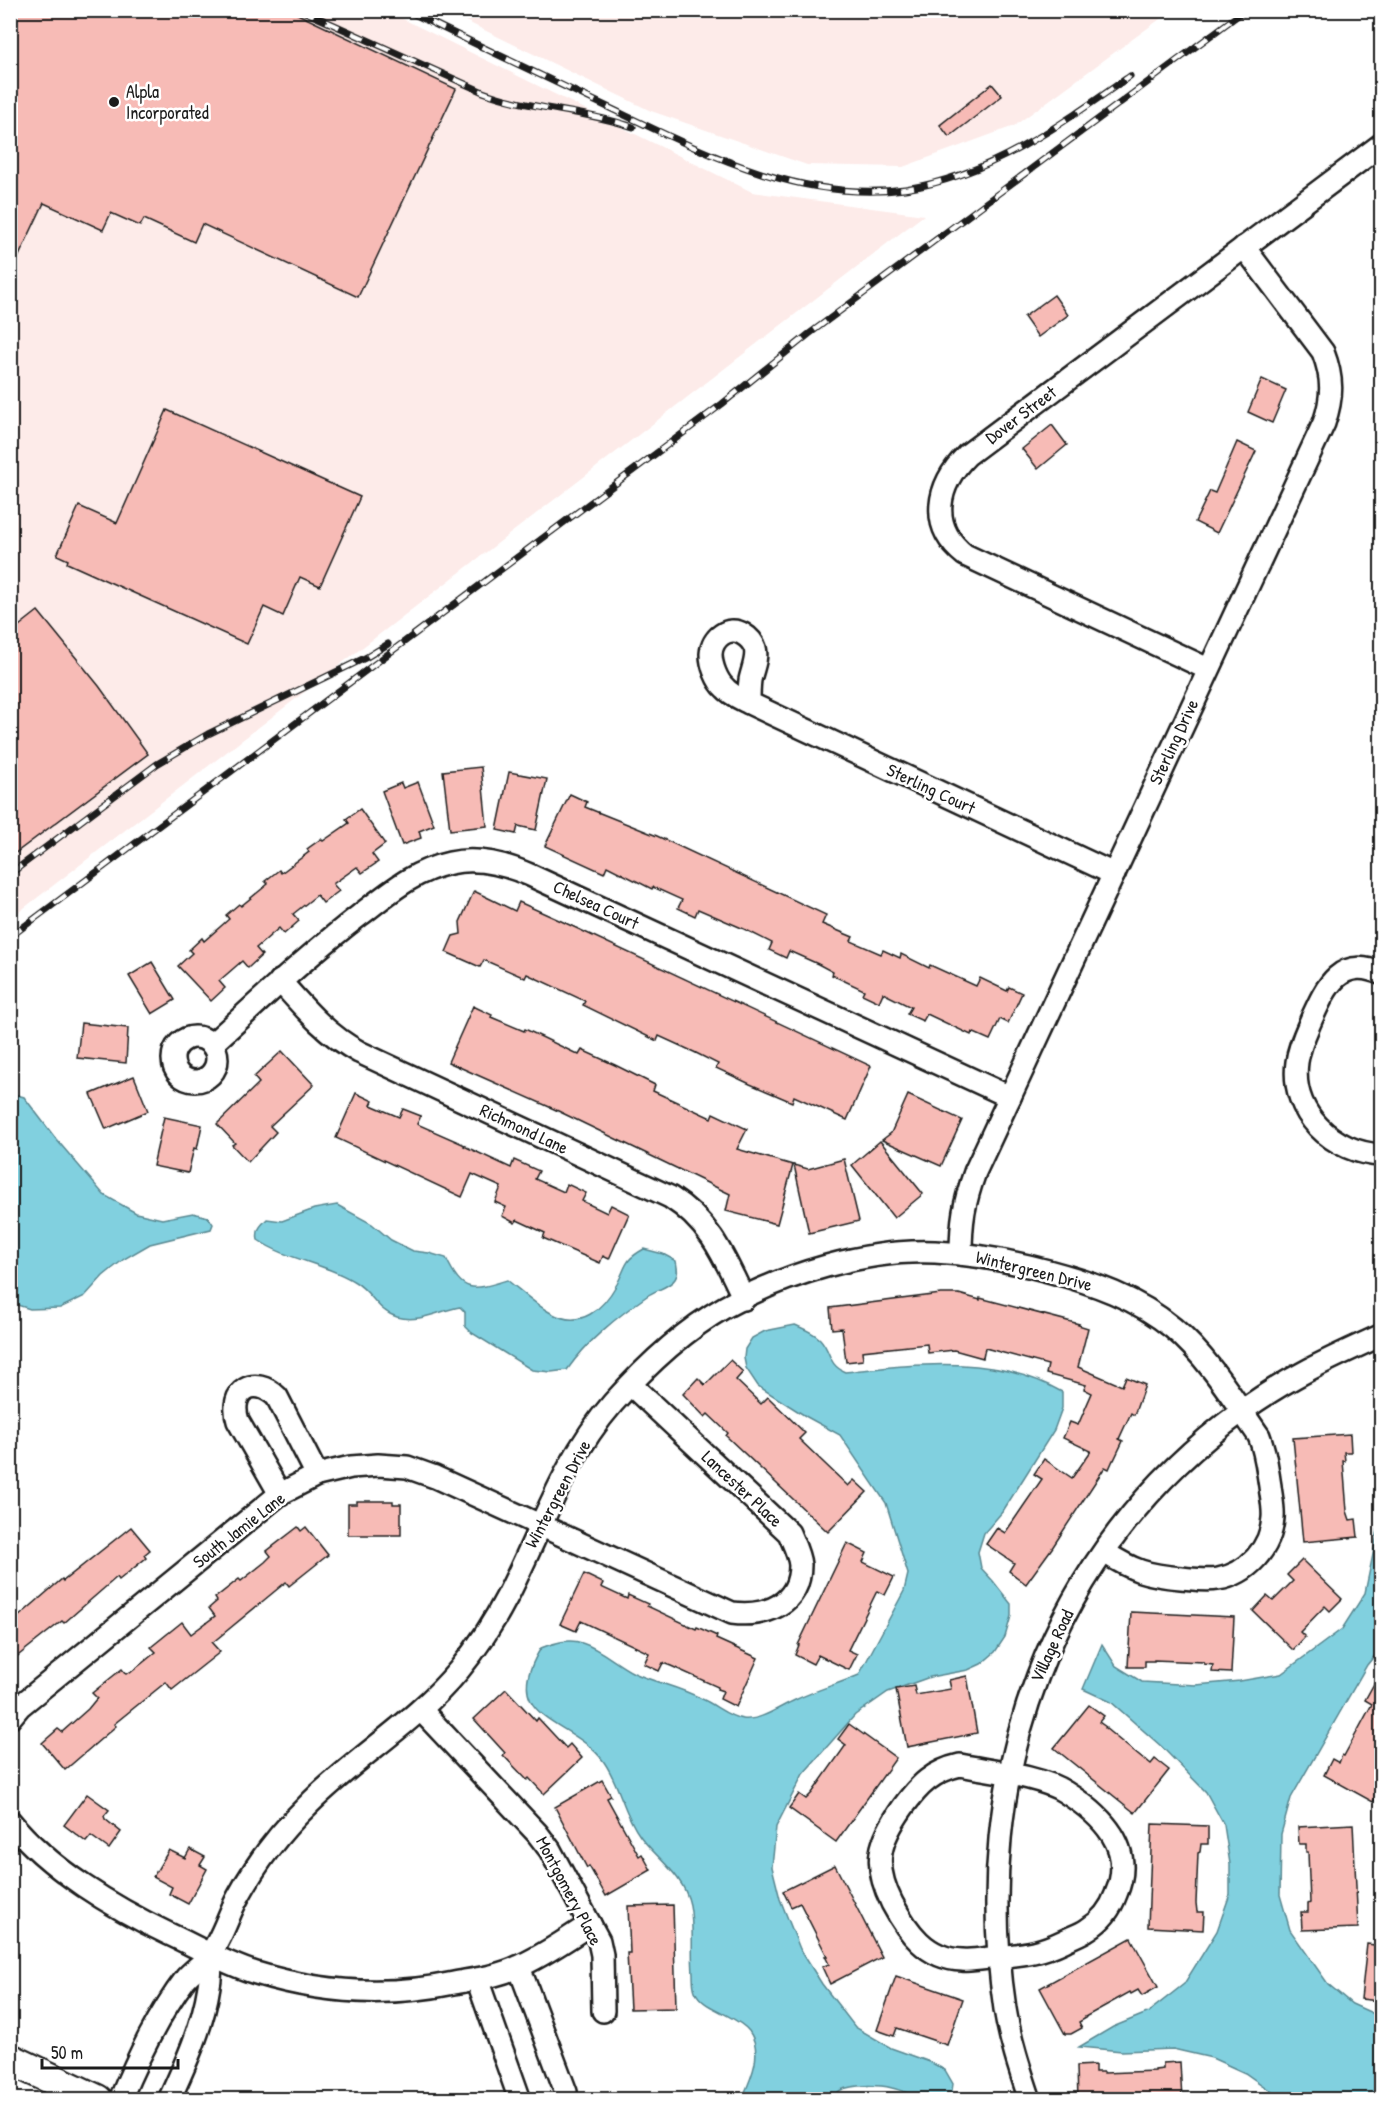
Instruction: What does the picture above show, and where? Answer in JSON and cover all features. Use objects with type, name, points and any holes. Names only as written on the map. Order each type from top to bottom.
[{"type":"main road","points":[[10,2060],[97,2100]]},
{"type":"street","name":"Dover Street","points":[[1208,669],[965,555],[956,548],[944,527],[940,505],[943,490],[950,476],[967,455],[1382,144]]},
{"type":"street","name":"Sterling Drive","points":[[961,1254],[961,1221],[975,1172],[1324,423],[1330,403],[1331,384],[1323,352],[1244,247]]},
{"type":"street","name":"Sterling Court","points":[[749,703],[1114,874]]},
{"type":"street","name":"Chelsea Court","points":[[212,1044],[314,951],[409,878],[452,862],[491,862],[515,868],[1010,1097]]},
{"type":"street","points":[[1382,974],[1360,969],[1347,971],[1335,978],[1326,989],[1308,1028],[1300,1046],[1297,1063],[1297,1081],[1301,1098],[1308,1114],[1319,1129],[1336,1143],[1352,1150],[1382,1155]]},
{"type":"street","name":"Richmond Lane","points":[[280,981],[320,1025],[338,1041],[662,1193],[684,1206],[713,1237],[744,1299]]},
{"type":"street","name":"Wintergreen Drive","points":[[120,2100],[164,2010],[189,1975],[211,1954],[238,1897],[280,1836],[306,1806],[421,1710],[445,1687],[488,1630],[507,1596],[560,1484],[592,1431],[612,1404],[664,1352],[724,1308],[761,1289],[798,1276],[868,1257],[931,1252],[995,1258],[1065,1276],[1123,1296],[1150,1311],[1175,1329],[1197,1351],[1259,1436],[1265,1452],[1274,1517],[1269,1539],[1258,1556],[1246,1568],[1231,1576],[1205,1580],[1155,1575],[1130,1569],[1104,1552]]},
{"type":"street","name":"Village Road","points":[[1030,2100],[1017,2060],[1006,2011],[999,1957],[996,1874],[1008,1775],[1025,1711],[1050,1646],[1076,1596],[1124,1524],[1165,1478],[1200,1444],[1242,1411],[1284,1383],[1382,1335]]},
{"type":"street","name":"Lancester Place","points":[[541,1524],[732,1613],[750,1615],[765,1612],[788,1598],[796,1583],[800,1565],[789,1533],[631,1384]]},
{"type":"street","points":[[280,1494],[238,1421],[235,1401],[241,1391],[261,1386],[269,1389],[277,1397],[317,1475]]},
{"type":"street","name":"South Jamie Lane","points":[[10,1718],[20,1706],[280,1494],[317,1475],[351,1467],[378,1464],[406,1467],[435,1477],[541,1524]]},
{"type":"street","name":"Montgomery Place","points":[[421,1710],[537,1833],[550,1850],[599,1941],[602,1955],[603,2011]]},
{"type":"street","points":[[960,1766],[1008,1775],[1049,1784],[1065,1791],[1102,1821],[1115,1837],[1122,1856],[1122,1875],[1118,1892],[1110,1908],[1089,1929],[1043,1951],[961,1960],[928,1950],[904,1926],[884,1887],[880,1873],[880,1857],[882,1844],[889,1827],[916,1788],[930,1776],[946,1768],[960,1766]]},
{"type":"street","points":[[10,1821],[54,1863],[135,1918],[256,1973],[325,1988],[394,1992],[427,1989],[477,1979],[519,1967],[590,1924]]},
{"type":"street","name":"Wintergreen Drive","points":[[169,2100],[199,2029],[210,1985],[211,1954]]},
{"type":"street","points":[[519,1967],[566,2092],[566,2100]]},
{"type":"street","points":[[477,1979],[520,2100]]},
{"type":"shaded area","name":"Alpla Incorporated","points":[[11,11],[387,11],[752,192],[924,215],[11,918]]},
{"type":"shaded area","points":[[445,11],[1171,11],[1014,126],[903,167],[807,165],[651,111]]},
{"type":"water","points":[[10,1093],[24,1097],[104,1195],[136,1213],[162,1219],[193,1213],[208,1217],[213,1224],[211,1229],[150,1244],[124,1259],[103,1276],[85,1296],[60,1308],[30,1309],[11,1303]]},
{"type":"water","points":[[337,1205],[372,1224],[391,1240],[413,1251],[446,1258],[452,1270],[464,1284],[477,1287],[507,1280],[540,1306],[562,1318],[581,1318],[598,1309],[617,1284],[629,1260],[644,1249],[663,1254],[676,1261],[677,1275],[670,1284],[647,1296],[604,1330],[567,1370],[551,1372],[532,1370],[472,1333],[465,1326],[465,1312],[460,1307],[421,1318],[397,1317],[379,1306],[355,1282],[331,1270],[269,1247],[258,1240],[259,1228],[267,1219],[282,1221],[314,1209]]},
{"type":"water","points":[[795,1325],[820,1339],[835,1365],[845,1372],[900,1366],[983,1367],[1037,1380],[1062,1392],[1062,1408],[1054,1430],[1003,1511],[984,1533],[978,1552],[981,1568],[1011,1604],[1011,1616],[1005,1637],[995,1652],[981,1664],[968,1670],[930,1677],[888,1692],[855,1715],[803,1774],[776,1827],[772,1867],[780,1899],[800,1949],[822,1984],[855,2027],[891,2048],[945,2070],[953,2084],[951,2097],[944,2100],[929,2100],[881,2086],[846,2088],[831,2099],[742,2099],[755,2065],[756,2048],[749,2031],[743,2025],[705,2003],[695,1991],[691,1913],[687,1894],[676,1876],[646,1844],[634,1827],[604,1762],[591,1747],[544,1716],[533,1705],[528,1690],[530,1672],[541,1648],[567,1641],[589,1646],[634,1673],[694,1695],[743,1719],[763,1716],[803,1696],[859,1675],[904,1591],[908,1574],[886,1503],[840,1435],[758,1386],[746,1368],[745,1349],[752,1338],[765,1331]]},
{"type":"water","points":[[1381,1516],[1381,1648],[1367,1665],[1291,1798],[1281,1834],[1280,1895],[1290,1930],[1328,1984],[1352,2004],[1381,2017],[1381,2099],[1282,2099],[1245,2073],[1212,2058],[1173,2049],[1122,2051],[1079,2047],[1113,2027],[1147,2013],[1184,1984],[1217,1931],[1230,1894],[1230,1864],[1224,1825],[1206,1792],[1162,1747],[1111,1702],[1083,1689],[1102,1644],[1116,1666],[1142,1682],[1196,1685],[1281,1674],[1342,1629],[1365,1593]]},
{"type":"building","points":[[10,10],[289,10],[456,89],[358,297],[202,224],[194,242],[144,219],[140,226],[111,213],[103,230],[44,203],[10,275]]},
{"type":"building","points":[[992,84],[1002,96],[949,137],[940,125]]},
{"type":"building","points":[[1054,295],[1068,315],[1038,337],[1024,317]]},
{"type":"building","points":[[1262,379],[1286,390],[1272,423],[1248,412]]},
{"type":"building","points":[[167,410],[360,497],[320,586],[300,577],[283,616],[264,607],[247,644],[67,563],[68,560],[57,555],[79,506],[117,523]]},
{"type":"building","points":[[1052,425],[1067,445],[1038,469],[1022,449]]},
{"type":"building","points":[[1237,442],[1256,451],[1217,533],[1195,522],[1210,491],[1215,493]]},
{"type":"building","points":[[38,611],[99,686],[148,754],[10,857],[10,633]]},
{"type":"building","points":[[481,767],[487,826],[450,830],[443,771]]},
{"type":"building","points":[[509,772],[547,779],[536,830],[518,826],[516,834],[497,830]]},
{"type":"building","points":[[418,782],[434,825],[419,831],[421,838],[402,845],[382,791],[401,783],[403,788]]},
{"type":"building","points":[[570,794],[587,802],[585,807],[657,836],[826,915],[822,924],[853,937],[851,941],[881,954],[883,950],[900,958],[901,954],[929,968],[930,965],[976,986],[980,978],[1007,991],[1009,987],[1022,993],[1008,1023],[1000,1019],[990,1040],[972,1032],[971,1035],[927,1014],[923,1021],[907,1014],[911,1007],[883,993],[879,1002],[862,994],[864,990],[832,975],[833,972],[818,964],[789,951],[786,958],[769,950],[772,943],[744,929],[698,909],[695,916],[678,908],[682,900],[653,887],[652,889],[607,866],[604,873],[545,846]]},
{"type":"building","points":[[360,809],[385,844],[372,854],[378,862],[362,873],[357,867],[333,884],[339,891],[323,903],[317,895],[293,914],[299,921],[284,934],[279,928],[256,948],[262,955],[248,968],[242,961],[219,981],[225,988],[211,1001],[178,966],[192,953],[189,950],[202,938],[204,941],[229,919],[226,915],[239,904],[241,906],[268,884],[265,881],[279,870],[281,873],[309,852],[307,849],[321,839],[323,841],[349,823],[346,819]]},
{"type":"building","points":[[474,891],[515,911],[519,902],[871,1066],[847,1120],[794,1096],[792,1102],[750,1084],[716,1068],[718,1064],[694,1052],[659,1036],[657,1041],[583,1005],[585,1001],[527,974],[525,978],[484,960],[480,967],[446,952],[453,936],[461,934],[460,922]]},
{"type":"building","points":[[152,962],[175,1000],[152,1014],[129,976]]},
{"type":"building","points":[[473,1006],[492,1015],[491,1017],[524,1031],[525,1029],[579,1055],[582,1050],[615,1065],[655,1085],[653,1091],[711,1118],[713,1113],[747,1129],[737,1149],[793,1165],[777,1224],[726,1211],[730,1194],[554,1109],[448,1062]]},
{"type":"building","points":[[81,1023],[128,1028],[126,1063],[77,1058]]},
{"type":"building","points":[[282,1051],[314,1085],[270,1126],[276,1132],[248,1162],[232,1145],[235,1143],[217,1124],[259,1083],[254,1077]]},
{"type":"building","points":[[134,1076],[148,1111],[106,1129],[91,1094]]},
{"type":"building","points":[[356,1093],[373,1101],[371,1105],[399,1117],[403,1109],[421,1116],[417,1124],[511,1168],[514,1160],[539,1171],[535,1179],[564,1192],[567,1184],[586,1193],[582,1201],[607,1213],[611,1205],[629,1214],[609,1259],[603,1256],[600,1263],[543,1238],[545,1233],[502,1216],[506,1207],[495,1202],[501,1187],[472,1174],[462,1197],[336,1138]]},
{"type":"building","points":[[908,1095],[962,1120],[941,1166],[882,1140],[891,1133]]},
{"type":"building","points":[[164,1117],[202,1125],[197,1149],[194,1148],[188,1173],[153,1166]]},
{"type":"building","points":[[880,1141],[923,1194],[894,1218],[852,1165]]},
{"type":"building","points":[[844,1159],[859,1221],[809,1233],[794,1165],[808,1169]]},
{"type":"building","points":[[941,1294],[959,1294],[980,1300],[980,1298],[1088,1328],[1078,1367],[1122,1386],[1126,1377],[1145,1385],[1134,1415],[1131,1413],[1119,1439],[1123,1441],[1109,1469],[1105,1467],[1026,1584],[1009,1571],[1014,1563],[986,1544],[997,1528],[1005,1533],[1042,1479],[1034,1474],[1044,1459],[1072,1478],[1091,1451],[1063,1438],[1070,1422],[1078,1425],[1092,1393],[1084,1389],[1086,1385],[1046,1374],[1048,1365],[985,1348],[983,1358],[954,1350],[928,1353],[927,1344],[862,1351],[863,1360],[846,1362],[842,1328],[832,1329],[830,1308]]},
{"type":"building","points":[[730,1360],[743,1372],[736,1380],[761,1404],[768,1397],[805,1433],[799,1439],[848,1486],[854,1480],[867,1492],[828,1532],[726,1436],[728,1433],[708,1414],[705,1417],[683,1394],[698,1378],[705,1385]]},
{"type":"building","points":[[1350,1434],[1351,1452],[1344,1452],[1345,1461],[1343,1461],[1347,1511],[1350,1520],[1356,1519],[1358,1537],[1303,1542],[1293,1438]]},
{"type":"building","points":[[357,1501],[393,1501],[393,1504],[401,1504],[401,1535],[348,1535],[348,1504],[357,1504]]},
{"type":"building","points":[[131,1527],[150,1550],[144,1555],[146,1558],[119,1580],[117,1577],[64,1623],[62,1621],[10,1662],[10,1624],[62,1579],[63,1581]]},
{"type":"building","points":[[298,1527],[301,1531],[306,1527],[328,1555],[289,1586],[286,1582],[212,1643],[220,1652],[172,1690],[166,1682],[114,1724],[116,1726],[65,1770],[42,1743],[58,1729],[62,1732],[88,1709],[97,1698],[92,1693],[122,1669],[126,1674],[130,1673],[156,1652],[151,1647],[182,1622],[191,1634],[215,1616],[209,1608],[217,1601],[215,1598],[265,1562],[271,1556],[267,1551]]},
{"type":"building","points":[[847,1543],[867,1553],[863,1562],[894,1577],[885,1595],[877,1591],[848,1650],[857,1654],[849,1670],[818,1655],[813,1664],[795,1655]]},
{"type":"building","points":[[1302,1560],[1342,1599],[1330,1611],[1325,1606],[1300,1632],[1305,1637],[1293,1650],[1253,1611],[1267,1596],[1273,1601],[1293,1581],[1287,1575]]},
{"type":"building","points":[[584,1574],[603,1583],[601,1587],[627,1599],[628,1595],[648,1604],[647,1606],[696,1629],[697,1627],[717,1636],[716,1639],[758,1658],[736,1707],[720,1699],[723,1691],[717,1689],[718,1687],[663,1663],[659,1671],[644,1664],[649,1653],[581,1621],[576,1631],[560,1624]]},
{"type":"building","points":[[1131,1612],[1234,1617],[1231,1673],[1212,1672],[1213,1665],[1204,1664],[1204,1662],[1154,1660],[1145,1661],[1145,1667],[1128,1667]]},
{"type":"building","points":[[1382,1669],[1382,1769],[1376,1779],[1382,1782],[1382,1786],[1373,1802],[1324,1775],[1332,1759],[1339,1763],[1342,1755],[1344,1756],[1372,1704],[1365,1700]]},
{"type":"building","points":[[967,1676],[977,1733],[907,1747],[896,1689],[914,1686],[916,1695],[951,1689],[949,1680]]},
{"type":"building","points":[[506,1689],[536,1721],[538,1718],[566,1748],[570,1744],[582,1758],[544,1794],[503,1755],[505,1753],[474,1719]]},
{"type":"building","points":[[1089,1705],[1104,1716],[1099,1722],[1105,1728],[1144,1760],[1151,1764],[1155,1759],[1169,1770],[1135,1813],[1054,1748]]},
{"type":"building","points":[[849,1724],[896,1758],[836,1842],[789,1808],[799,1794],[806,1799],[812,1793],[846,1745],[838,1739]]},
{"type":"building","points":[[602,1780],[611,1796],[607,1798],[639,1856],[642,1854],[651,1870],[606,1896],[589,1866],[587,1868],[555,1807]]},
{"type":"building","points":[[87,1794],[109,1810],[104,1816],[105,1819],[121,1832],[109,1849],[91,1836],[86,1842],[64,1825]]},
{"type":"building","points":[[1152,1824],[1208,1826],[1208,1844],[1201,1844],[1198,1853],[1196,1903],[1197,1912],[1204,1912],[1203,1930],[1148,1927]]},
{"type":"building","points":[[1353,1824],[1358,1928],[1302,1930],[1301,1912],[1308,1912],[1310,1903],[1308,1852],[1306,1852],[1306,1844],[1299,1844],[1298,1827]]},
{"type":"building","points":[[190,1849],[205,1857],[200,1865],[207,1869],[188,1904],[169,1894],[172,1887],[153,1877],[169,1850],[185,1858]]},
{"type":"building","points":[[835,1865],[882,1957],[830,1984],[822,1967],[829,1964],[825,1956],[827,1956],[800,1903],[791,1907],[783,1891]]},
{"type":"building","points":[[673,1905],[676,2008],[630,2009],[627,1953],[630,1953],[628,1906]]},
{"type":"building","points":[[1131,1938],[1158,1987],[1142,1996],[1138,1990],[1131,1994],[1130,1992],[1085,2017],[1079,2022],[1082,2028],[1071,2034],[1065,2034],[1040,1988]]},
{"type":"building","points":[[1367,1944],[1382,1946],[1382,1995],[1379,1994],[1379,2001],[1361,1999]]},
{"type":"building","points":[[896,1976],[963,1999],[947,2045],[897,2028],[894,2036],[877,2030]]},
{"type":"building","points":[[1180,2062],[1182,2100],[1078,2100],[1077,2066],[1095,2065],[1095,2072],[1104,2073],[1155,2071],[1163,2069],[1163,2063]]},
{"type":"railway","points":[[301,10],[483,92],[520,103],[596,117],[633,127]]},
{"type":"railway","points":[[406,10],[706,153],[784,180],[824,188],[864,191],[905,189],[966,173],[1024,146],[1130,76]]},
{"type":"railway","points":[[10,937],[722,404],[809,334],[1245,10]]},
{"type":"railway","points":[[10,874],[157,764],[208,734],[367,657],[388,644]]},
{"type":"place","name":"Alpla Incorporated","points":[[114,102]]}]
